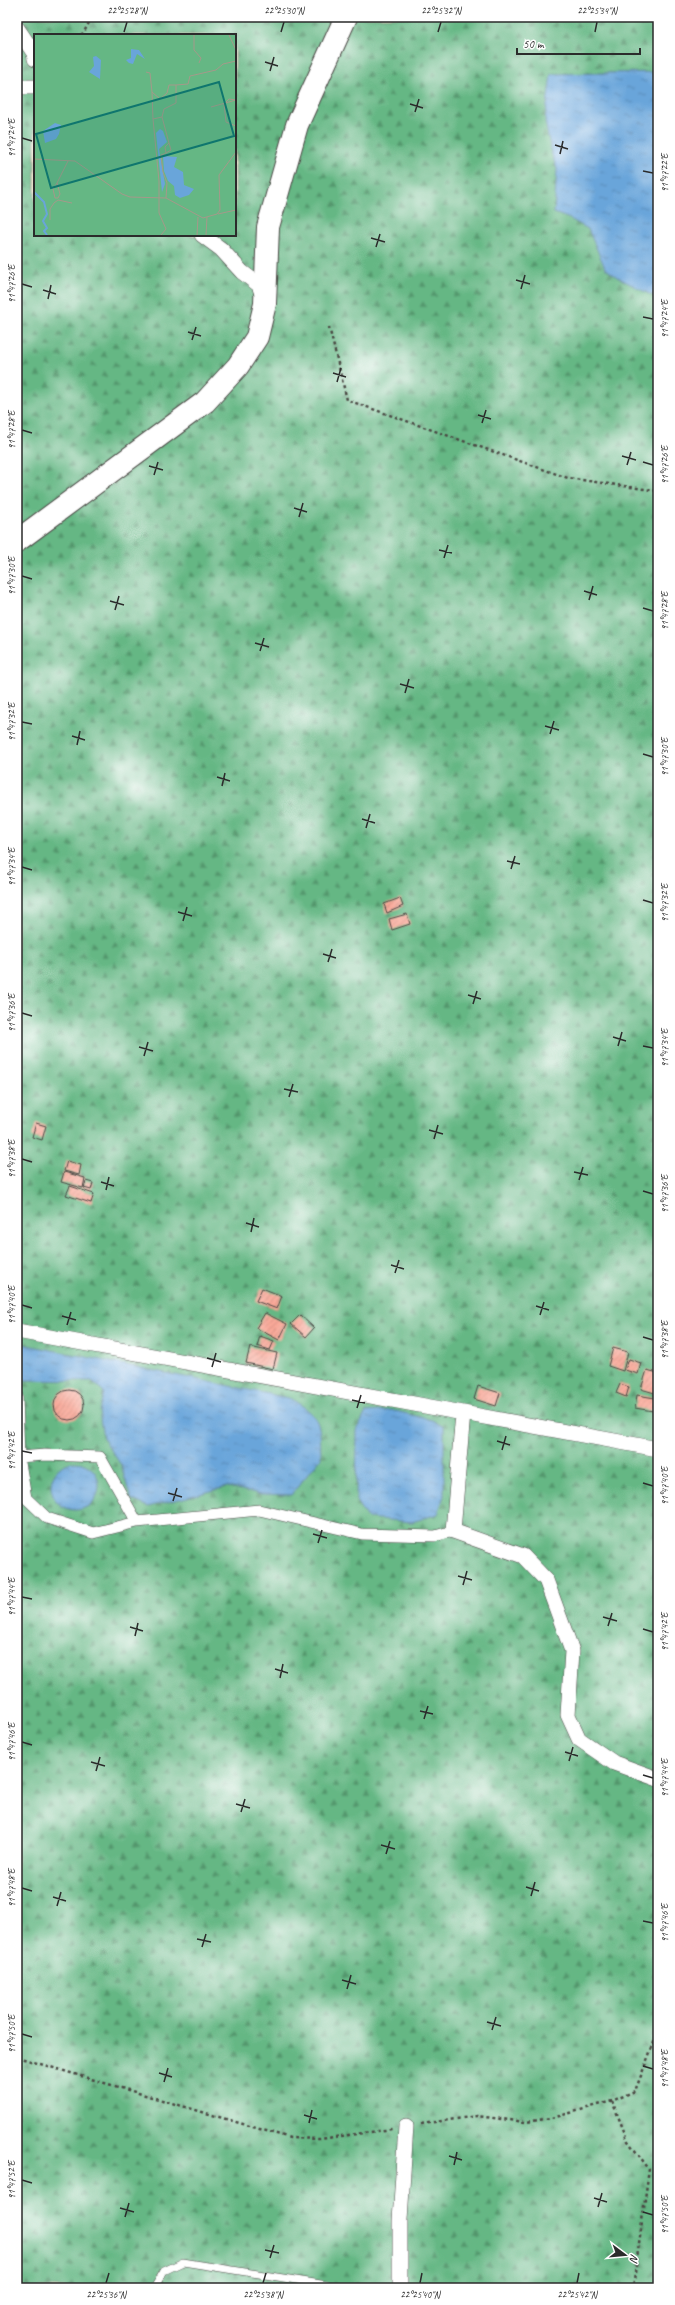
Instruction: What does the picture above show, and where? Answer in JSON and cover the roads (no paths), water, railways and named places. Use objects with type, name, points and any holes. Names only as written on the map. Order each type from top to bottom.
[{"type":"main road","points":[[17,541],[205,402],[238,366],[257,336],[265,304],[268,227],[297,125],[346,17]]},
{"type":"street","points":[[17,28],[34,53]]},
{"type":"street","points":[[17,87],[34,87]]},
{"type":"street","points":[[203,236],[221,249],[242,272],[259,285],[265,304]]},
{"type":"street","points":[[17,1331],[658,1449]]},
{"type":"street","points":[[17,1396],[19,1457],[26,1498],[48,1518],[93,1533],[137,1522],[259,1510],[362,1534],[435,1536],[453,1531],[523,1556],[546,1580],[572,1650],[568,1715],[579,1739],[614,1763],[658,1779]]},
{"type":"street","points":[[453,1531],[463,1413]]},
{"type":"street","points":[[19,1457],[45,1455],[100,1457],[137,1522]]},
{"type":"street","points":[[400,2288],[400,2220],[406,2126]]},
{"type":"lane","points":[[154,2288],[164,2271],[183,2262],[346,2288]]},
{"type":"water","points":[[658,72],[658,297],[649,294],[617,277],[605,268],[588,229],[570,219],[554,213],[557,169],[551,152],[545,121],[551,74]]},
{"type":"water","points":[[17,1343],[289,1398],[308,1410],[317,1422],[320,1436],[321,1458],[291,1495],[261,1494],[227,1487],[148,1507],[131,1499],[121,1465],[103,1438],[99,1411],[104,1392],[92,1381],[17,1380]]},
{"type":"water","points":[[392,1410],[432,1420],[444,1427],[444,1496],[438,1514],[412,1522],[367,1518],[356,1501],[357,1430],[366,1412]]},
{"type":"water","points":[[70,1462],[80,1462],[92,1469],[99,1481],[99,1491],[92,1503],[80,1510],[70,1510],[62,1506],[55,1499],[51,1491],[51,1481],[55,1473],[62,1466]]}]
